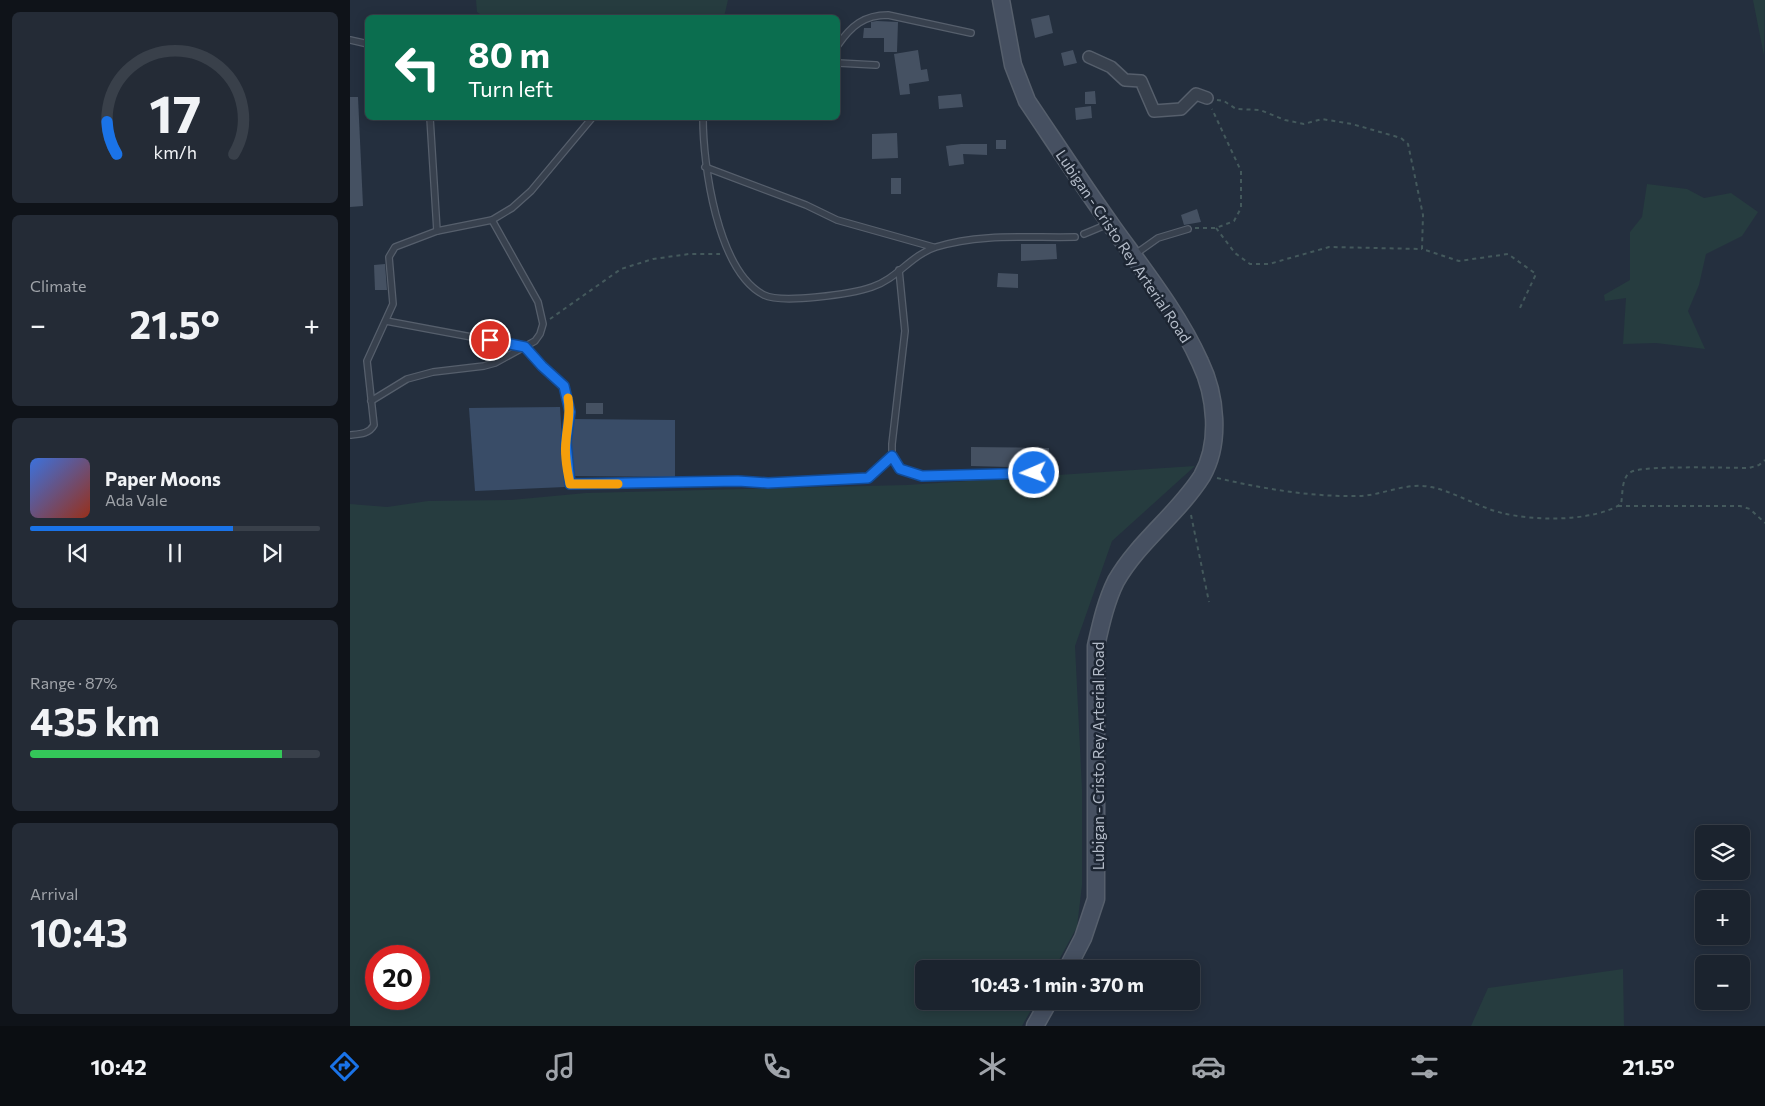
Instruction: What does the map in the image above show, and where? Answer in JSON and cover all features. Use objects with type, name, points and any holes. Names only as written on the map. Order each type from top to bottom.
[{"type":"main road","name":"Lubigan - Cristo Rey Arterial Road","points":[[1001,0],[1013,65],[1027,101],[1178,321],[1201,363],[1210,390],[1214,418],[1211,451],[1203,474],[1188,496],[1129,562],[1116,582],[1102,618],[1096,646],[1096,899],[1083,938],[1072,960]]},
{"type":"main road","points":[[1035,1026],[1044,1010]]},
{"type":"street","points":[[1089,57],[1111,67],[1126,80],[1142,81],[1154,111],[1180,110],[1196,94],[1208,98]]},
{"type":"lane","points":[[840,42],[848,30],[856,24],[877,15],[888,15],[971,33]]},
{"type":"lane","points":[[350,40],[365,43]]},
{"type":"lane","points":[[840,62],[876,65]]},
{"type":"lane","points":[[430,120],[437,231]]},
{"type":"lane","points":[[350,434],[363,434],[371,430],[375,420],[371,401],[367,358],[393,304],[389,257],[391,250],[437,231],[492,220],[512,208],[531,191],[590,120]]},
{"type":"lane","points":[[702,120],[705,166],[722,233],[730,254],[743,275],[754,289],[764,295],[778,299],[794,299],[870,288],[885,282],[920,253],[973,238],[1076,237]]},
{"type":"lane","points":[[705,166],[806,205],[837,220],[934,248]]},
{"type":"lane","points":[[371,401],[407,379],[433,372],[484,366],[525,347],[535,341],[540,334],[543,324],[538,302],[492,220]]},
{"type":"lane","points":[[1084,234],[1110,223]]},
{"type":"lane","points":[[1133,256],[1158,238],[1188,229]]},
{"type":"lane","points":[[899,270],[905,331],[892,456],[900,469],[922,476],[1034,473]]},
{"type":"lane","points":[[386,321],[525,347],[564,386],[570,412],[566,442],[570,484],[738,481],[768,483],[868,478],[892,456]]},
{"type":"path","points":[[1188,229],[1216,228],[1234,221],[1241,208],[1241,171],[1208,98]]},
{"type":"path","points":[[1208,98],[1224,101],[1236,109],[1260,110],[1294,122],[1304,124],[1322,119],[1381,130],[1401,138],[1408,144],[1423,215],[1422,250]]},
{"type":"path","points":[[1216,228],[1235,253],[1250,264],[1269,264],[1329,247],[1422,250],[1459,260],[1508,254],[1536,274],[1519,310]]},
{"type":"path","points":[[543,324],[621,269],[653,259],[689,254],[730,254]]},
{"type":"path","points":[[1203,474],[1301,495],[1362,496],[1404,487],[1430,487],[1502,514],[1543,518],[1584,516],[1610,511],[1618,506],[1624,494],[1624,479],[1631,472],[1654,469],[1749,468],[1759,465],[1765,460]]},
{"type":"path","points":[[1188,496],[1209,602]]},
{"type":"path","points":[[1618,506],[1740,506],[1750,509],[1765,523]]},
{"type":"green space","points":[[476,0],[728,0],[724,15],[482,15],[477,12]]},
{"type":"green space","points":[[1753,0],[1765,0],[1764,56]]},
{"type":"green space","points":[[1647,184],[1687,189],[1704,198],[1731,193],[1758,212],[1742,236],[1706,254],[1699,285],[1688,311],[1705,349],[1656,343],[1623,344],[1626,298],[1605,301],[1604,295],[1630,280],[1630,232],[1642,217]]},
{"type":"green space","points":[[1195,466],[1112,541],[1075,646],[1082,789],[1082,885],[1077,927],[1059,960],[915,960],[915,1010],[1031,1010],[1022,1026],[350,1026],[350,504],[387,507],[428,501],[511,500],[586,493],[907,485]]},
{"type":"green space","points":[[1623,969],[1624,1026],[1471,1026],[1488,988]]},
{"type":"water","points":[[560,407],[565,487],[475,491],[469,408]]},
{"type":"water","points":[[572,419],[675,420],[675,477],[572,476]]},
{"type":"building","points":[[1049,15],[1053,33],[1035,38],[1031,19]]},
{"type":"building","points":[[871,22],[898,22],[897,52],[884,52],[884,38],[863,38],[864,28],[871,28]]},
{"type":"building","points":[[918,50],[921,70],[927,69],[929,81],[909,84],[910,94],[900,95],[894,54]]},
{"type":"building","points":[[1073,50],[1077,63],[1064,66],[1061,53]]},
{"type":"building","points":[[1095,91],[1096,104],[1085,104],[1085,92]]},
{"type":"building","points":[[961,94],[963,107],[939,109],[938,96]]},
{"type":"building","points":[[350,97],[358,97],[363,206],[350,207]]},
{"type":"building","points":[[1091,106],[1092,118],[1076,120],[1075,108]]},
{"type":"building","points":[[897,133],[898,158],[872,159],[872,134]]},
{"type":"building","points":[[996,140],[1006,140],[1006,149],[996,149]]},
{"type":"building","points":[[987,144],[987,155],[963,154],[964,164],[949,166],[946,146]]},
{"type":"building","points":[[891,178],[901,178],[901,194],[891,194]]},
{"type":"building","points":[[1197,209],[1201,222],[1184,225],[1181,215]]},
{"type":"building","points":[[1021,244],[1056,244],[1057,259],[1021,261]]},
{"type":"building","points":[[385,264],[387,290],[375,290],[374,265]]},
{"type":"building","points":[[998,273],[1018,274],[1018,288],[997,287]]},
{"type":"building","points":[[586,403],[603,403],[603,414],[586,414]]},
{"type":"building","points":[[971,447],[1049,448],[1049,468],[971,466]]},
{"type":"slow traffic","points":[[568,398],[570,412],[566,442],[566,463],[570,484],[618,484]]},
{"type":"route","points":[[490,340],[525,347],[548,373],[564,386],[570,412],[566,442],[566,463],[570,484],[738,481],[768,483],[868,478],[892,456],[893,461],[900,469],[922,476],[1034,473]]}]
